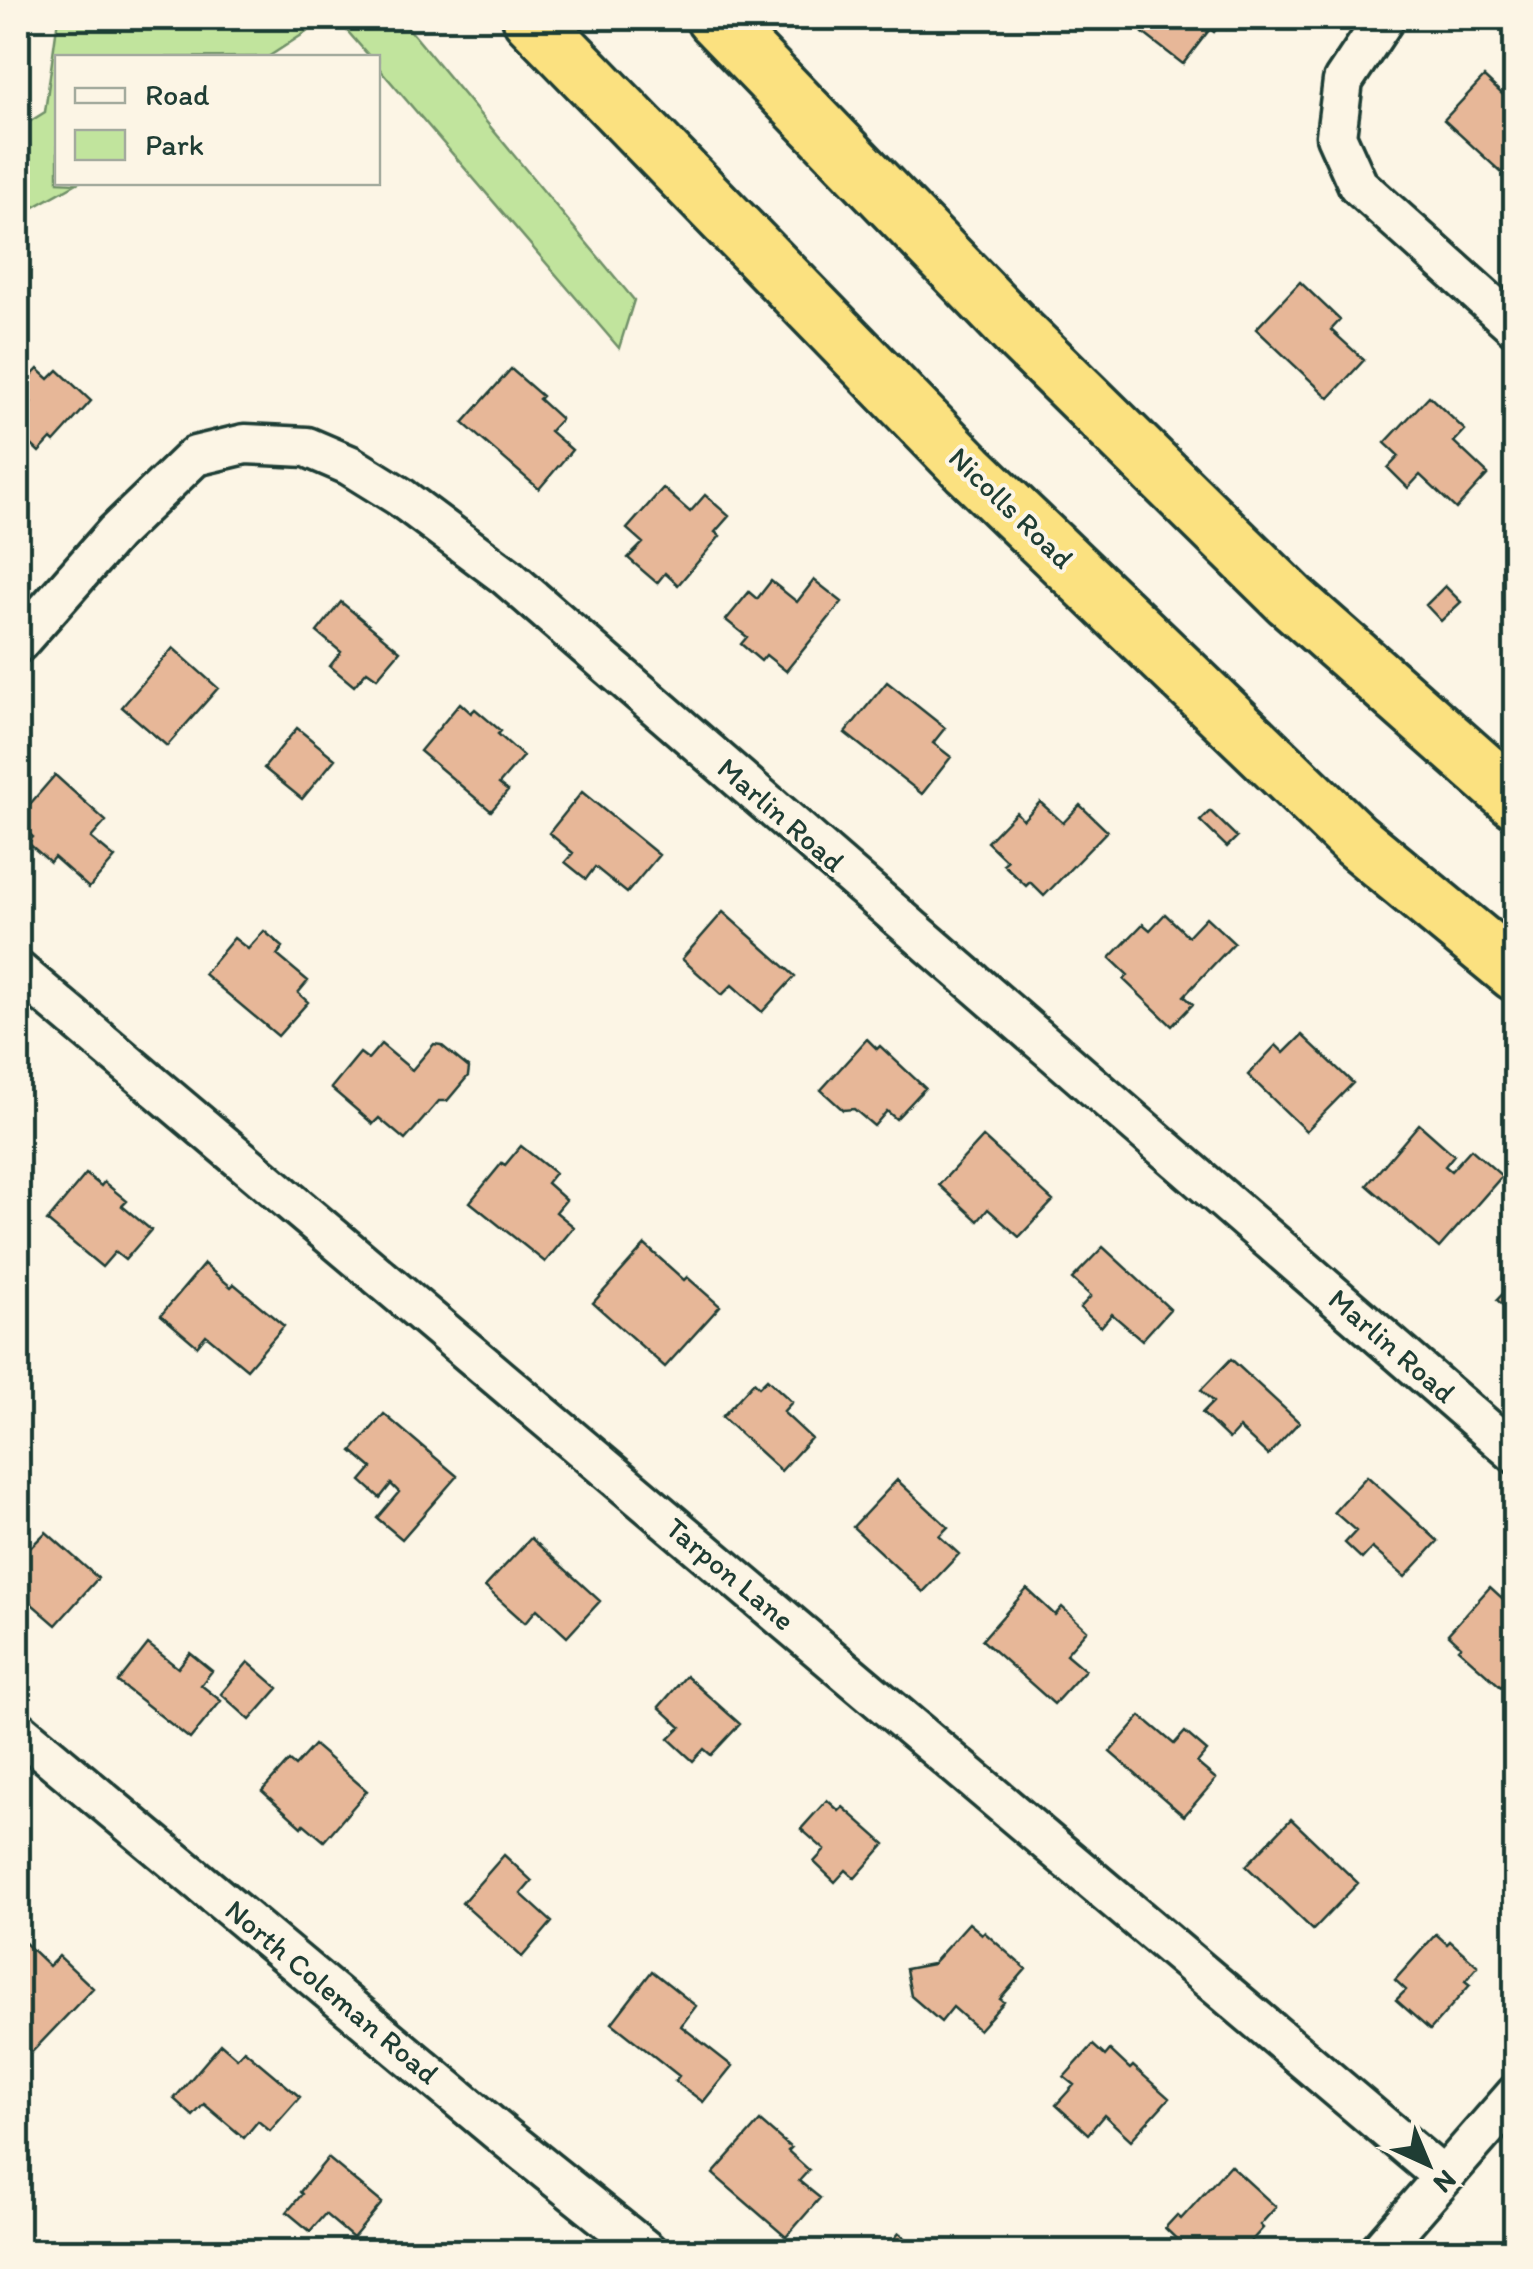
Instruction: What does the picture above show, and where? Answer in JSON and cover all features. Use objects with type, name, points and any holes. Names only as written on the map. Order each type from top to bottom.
[{"type":"highway","name":"Nicolls Road","points":[[530,18],[968,468],[1355,840],[1516,973]]},
{"type":"highway","points":[[714,18],[1022,338],[1290,600],[1516,800]]},
{"type":"street","points":[[1384,18],[1343,81],[1336,136],[1358,185],[1516,327]]},
{"type":"street","name":"Marlin Road","points":[[18,643],[116,533],[196,456],[245,444],[307,448],[349,465],[400,496],[506,576],[1516,1454]]},
{"type":"street","name":"Tarpon Lane","points":[[18,971],[1443,2177]]},
{"type":"street","name":"North Coleman Road","points":[[18,1730],[648,2252]]},
{"type":"street","points":[[1378,2252],[1516,2094]]},
{"type":"green space","points":[[58,18],[328,18],[271,55],[55,55],[55,185],[73,185],[18,216],[18,129],[45,112]]},
{"type":"green space","points":[[336,18],[400,18],[634,300],[619,348],[380,69],[380,55],[368,55]]},
{"type":"building","points":[[1155,18],[1235,18],[1226,29],[1220,24],[1214,32],[1210,29],[1183,64],[1143,33]]},
{"type":"building","points":[[1484,77],[1516,107],[1516,186],[1444,120]]},
{"type":"building","points":[[1300,282],[1340,320],[1331,330],[1364,360],[1329,398],[1256,329]]},
{"type":"building","points":[[38,369],[49,379],[58,370],[91,401],[54,442],[51,439],[39,452],[18,432],[18,417],[31,402],[18,390]]},
{"type":"building","points":[[511,369],[561,419],[550,431],[572,450],[539,489],[463,423]]},
{"type":"building","points":[[1429,396],[1465,430],[1454,442],[1488,474],[1456,509],[1420,475],[1408,488],[1388,468],[1399,456],[1385,443]]},
{"type":"building","points":[[663,488],[690,512],[705,495],[729,516],[715,532],[720,536],[678,585],[665,573],[657,583],[628,558],[643,543],[627,529]]},
{"type":"building","points":[[814,580],[842,602],[786,671],[766,655],[761,661],[741,644],[747,637],[726,620],[749,592],[757,599],[771,581],[797,602]]},
{"type":"building","points":[[1445,586],[1461,602],[1441,621],[1426,605]]},
{"type":"building","points":[[341,602],[400,651],[377,678],[367,671],[354,686],[330,666],[341,652],[317,632]]},
{"type":"building","points":[[173,648],[218,688],[167,746],[122,707]]},
{"type":"building","points":[[887,682],[945,728],[933,743],[951,757],[922,794],[845,733]]},
{"type":"building","points":[[460,703],[471,713],[475,709],[523,756],[499,784],[508,791],[491,811],[420,751]]},
{"type":"building","points":[[297,728],[335,759],[302,799],[264,768]]},
{"type":"building","points":[[55,775],[106,821],[91,838],[115,858],[89,888],[54,857],[50,862],[28,843],[33,837],[18,823],[18,818]]},
{"type":"building","points":[[582,792],[659,855],[627,893],[595,867],[586,879],[565,862],[573,853],[549,833]]},
{"type":"building","points":[[1040,802],[1063,823],[1080,805],[1107,831],[1044,896],[1030,882],[1026,886],[987,842],[1016,812],[1023,820]]},
{"type":"building","points":[[1210,811],[1237,837],[1227,847],[1200,821]]},
{"type":"building","points":[[723,912],[795,976],[762,1012],[732,985],[722,995],[682,959]]},
{"type":"building","points":[[1165,914],[1188,936],[1206,917],[1234,943],[1184,996],[1193,1004],[1172,1026],[1124,980],[1128,975],[1110,958],[1143,924],[1150,930]]},
{"type":"building","points":[[264,931],[283,947],[277,955],[308,981],[298,993],[308,1002],[278,1036],[204,974],[234,938],[248,949]]},
{"type":"building","points":[[1302,1035],[1353,1083],[1306,1131],[1248,1075],[1276,1045],[1284,1053]]},
{"type":"building","points":[[867,1039],[877,1049],[880,1046],[925,1088],[896,1119],[887,1111],[874,1126],[854,1109],[843,1110],[821,1090]]},
{"type":"building","points":[[381,1044],[412,1070],[434,1044],[441,1045],[469,1068],[468,1076],[447,1101],[439,1101],[405,1140],[379,1118],[373,1124],[331,1088],[360,1053],[368,1059]]},
{"type":"building","points":[[1419,1124],[1454,1155],[1445,1166],[1451,1171],[1471,1149],[1502,1176],[1439,1248],[1367,1185]]},
{"type":"building","points":[[983,1137],[1053,1201],[1019,1237],[988,1209],[978,1221],[939,1185]]},
{"type":"building","points":[[521,1146],[555,1173],[547,1183],[566,1200],[556,1212],[574,1227],[545,1262],[470,1202]]},
{"type":"building","points":[[86,1174],[101,1186],[104,1182],[127,1201],[122,1206],[151,1230],[125,1260],[115,1252],[102,1267],[47,1221]]},
{"type":"building","points":[[645,1245],[720,1306],[665,1367],[593,1303]]},
{"type":"building","points":[[1103,1247],[1170,1309],[1142,1340],[1112,1314],[1101,1327],[1080,1308],[1091,1296],[1072,1279]]},
{"type":"building","points":[[204,1264],[284,1326],[247,1369],[206,1335],[197,1346],[161,1315]]},
{"type":"building","points":[[1516,1280],[1516,1317],[1497,1300]]},
{"type":"building","points":[[1231,1359],[1299,1422],[1268,1455],[1239,1428],[1229,1439],[1202,1413],[1213,1402],[1201,1390]]},
{"type":"building","points":[[767,1379],[792,1402],[783,1412],[811,1438],[781,1471],[722,1417],[754,1382],[759,1387]]},
{"type":"building","points":[[384,1414],[457,1476],[402,1539],[377,1518],[399,1492],[391,1484],[380,1498],[361,1481],[372,1468],[352,1451]]},
{"type":"building","points":[[1367,1476],[1438,1541],[1405,1577],[1372,1548],[1362,1559],[1345,1543],[1356,1531],[1334,1512]]},
{"type":"building","points":[[897,1480],[948,1527],[939,1536],[959,1554],[923,1592],[853,1527]]},
{"type":"building","points":[[46,1532],[98,1578],[56,1625],[18,1592],[18,1546],[23,1540],[31,1547]]},
{"type":"building","points":[[531,1538],[600,1601],[567,1637],[537,1609],[525,1623],[485,1587]]},
{"type":"building","points":[[1490,1587],[1503,1599],[1507,1594],[1516,1601],[1516,1672],[1501,1687],[1458,1649],[1461,1646],[1448,1634]]},
{"type":"building","points":[[1027,1589],[1055,1615],[1062,1607],[1087,1630],[1066,1654],[1085,1670],[1054,1704],[982,1640]]},
{"type":"building","points":[[148,1644],[178,1668],[190,1653],[212,1671],[201,1685],[221,1701],[190,1739],[118,1682]]},
{"type":"building","points":[[248,1662],[278,1688],[250,1720],[221,1694]]},
{"type":"building","points":[[686,1676],[740,1724],[711,1755],[704,1749],[693,1761],[669,1739],[681,1727],[659,1707]]},
{"type":"building","points":[[1141,1716],[1174,1744],[1185,1732],[1207,1751],[1197,1763],[1216,1779],[1184,1816],[1110,1752]]},
{"type":"building","points":[[314,1745],[367,1791],[324,1841],[262,1791],[289,1761],[295,1766]]},
{"type":"building","points":[[827,1800],[839,1811],[843,1807],[885,1844],[855,1878],[846,1870],[835,1882],[814,1862],[825,1850],[801,1829]]},
{"type":"building","points":[[1291,1819],[1358,1883],[1313,1930],[1246,1866]]},
{"type":"building","points":[[504,1855],[532,1881],[521,1894],[552,1922],[522,1957],[462,1903]]},
{"type":"building","points":[[969,1923],[1026,1969],[979,2030],[953,2007],[941,2022],[911,1996],[906,1969],[932,1964]]},
{"type":"building","points":[[1436,1934],[1478,1966],[1465,1981],[1470,1985],[1430,2030],[1396,2000],[1406,1990],[1395,1980]]},
{"type":"building","points":[[18,1936],[49,1966],[59,1956],[93,1988],[32,2052],[18,2039]]},
{"type":"building","points":[[652,1971],[696,2006],[681,2026],[732,2066],[703,2102],[675,2081],[679,2076],[612,2023]]},
{"type":"building","points":[[221,2044],[237,2058],[244,2050],[300,2097],[270,2131],[258,2121],[244,2138],[204,2104],[193,2116],[174,2099]]},
{"type":"building","points":[[1093,2045],[1105,2056],[1110,2050],[1130,2069],[1133,2066],[1169,2098],[1131,2140],[1104,2115],[1088,2134],[1056,2105],[1074,2085],[1064,2077]]},
{"type":"building","points":[[760,2121],[809,2170],[799,2181],[820,2198],[786,2237],[713,2174]]},
{"type":"building","points":[[328,2158],[382,2203],[353,2238],[325,2214],[310,2231],[287,2212]]},
{"type":"building","points":[[1230,2165],[1276,2207],[1243,2250],[1240,2246],[1235,2252],[1190,2252],[1165,2228],[1177,2215],[1181,2219]]},
{"type":"building","points":[[899,2233],[923,2252],[884,2252]]}]
